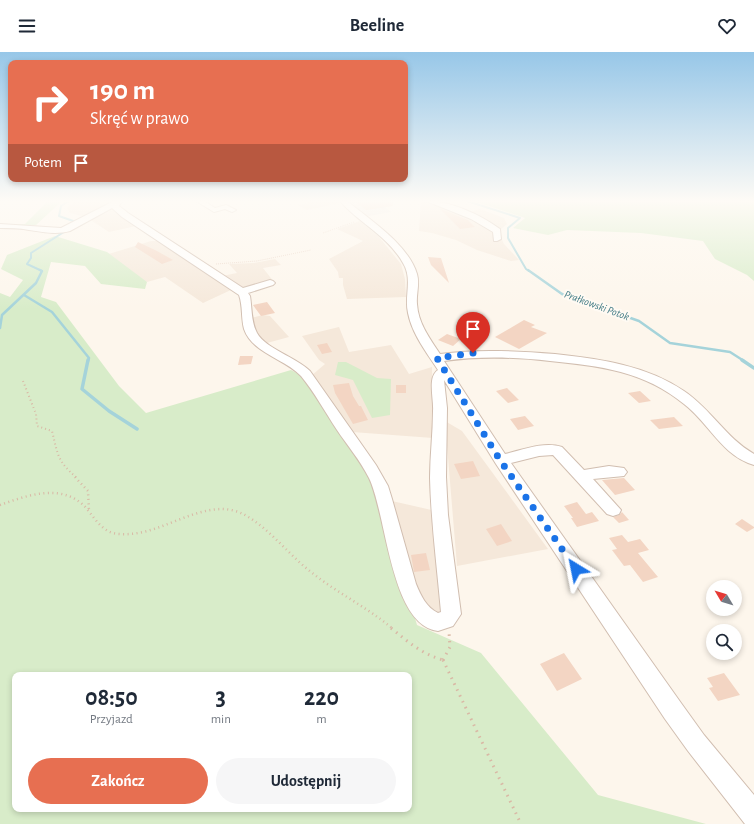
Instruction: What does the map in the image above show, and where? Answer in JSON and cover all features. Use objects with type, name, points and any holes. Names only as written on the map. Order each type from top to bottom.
[{"type":"street","points":[[158,237],[241,292],[245,296],[250,328],[254,337],[286,358],[307,375],[373,472],[381,487],[386,501],[391,528],[402,569],[415,604],[426,618],[432,621],[444,621],[451,614],[440,515],[438,464],[440,408],[438,381],[441,364]]},
{"type":"street","points":[[384,237],[400,251],[410,266],[413,278],[412,302],[414,322],[500,460],[673,711],[696,743],[754,815]]},
{"type":"street","points":[[241,292],[270,284]]},
{"type":"street","points":[[441,364],[473,353],[507,354],[602,363],[617,366],[647,377],[680,394],[701,411],[731,446],[754,460]]},
{"type":"street","points":[[500,460],[539,451],[557,450],[613,510]]},
{"type":"street","points":[[581,476],[598,472],[619,472]]},
{"type":"path","points":[[202,266],[258,261],[311,250]]},
{"type":"path","points":[[23,381],[36,414],[37,426],[52,432],[59,460],[88,491],[89,512]]},
{"type":"path","points":[[0,505],[23,497],[39,494],[64,494],[76,499],[89,512],[101,528],[118,534],[152,530],[216,509],[236,511],[251,518],[302,566],[379,618],[413,647],[429,657],[443,660]]},
{"type":"path","points":[[443,660],[450,651],[451,636],[444,621]]},
{"type":"path","points":[[443,660],[521,824]]},
{"type":"shaded area","points":[[354,237],[379,237],[401,264],[405,279],[406,297],[347,299],[343,285],[343,278],[339,278],[338,272],[329,259],[363,241]]},
{"type":"shaded area","points":[[446,237],[501,237],[504,244],[519,260],[511,261],[477,250]]},
{"type":"shaded area","points":[[151,241],[158,241],[233,289],[203,303],[165,277],[147,282],[99,257]]},
{"type":"shaded area","points":[[275,259],[281,265],[263,268],[274,282],[241,290],[222,276],[237,273],[229,264],[254,263]]},
{"type":"shaded area","points":[[263,315],[270,316],[289,337],[267,343],[262,340],[255,329],[251,318]]},
{"type":"shaded area","points":[[339,327],[349,352],[391,345],[409,374],[432,367],[433,438],[352,432],[320,385],[311,376],[325,364],[319,360],[302,336]]},
{"type":"shaded area","points":[[445,421],[462,431],[548,549],[457,566]]},
{"type":"shaded area","points":[[392,501],[436,511],[443,614],[423,604],[394,523]]},
{"type":"green space","points":[[52,237],[58,237],[107,252],[147,282],[145,289],[101,284],[85,266],[51,262],[41,297],[56,302],[119,386],[146,413],[291,370],[304,377],[378,490],[417,625],[481,653],[598,795],[706,824],[0,824],[0,293],[10,297],[23,280],[1,269],[7,255]]},
{"type":"green space","points":[[672,237],[754,237],[754,281],[747,275],[715,259],[703,241]]},
{"type":"green space","points":[[338,362],[346,362],[377,378],[391,379],[390,415],[372,418],[353,380],[335,375]]},
{"type":"building","points":[[138,242],[173,260],[162,264],[135,247]]},
{"type":"building","points":[[428,257],[441,258],[449,283],[431,265]]},
{"type":"building","points":[[267,302],[275,313],[261,316],[253,305]]},
{"type":"building","points":[[524,320],[535,325],[531,327],[547,333],[519,349],[495,337]]},
{"type":"building","points":[[447,334],[461,339],[453,346],[438,340]]},
{"type":"building","points":[[327,343],[332,352],[322,354],[317,345]]},
{"type":"building","points":[[240,356],[253,356],[251,364],[238,365]]},
{"type":"building","points":[[349,383],[353,396],[359,406],[361,406],[368,420],[353,424],[335,393],[333,385]]},
{"type":"building","points":[[396,385],[406,385],[406,393],[396,393]]},
{"type":"building","points":[[507,388],[519,400],[508,403],[496,391]]},
{"type":"building","points":[[640,391],[651,401],[639,403],[628,393]]},
{"type":"building","points":[[525,416],[534,426],[518,430],[510,419]]},
{"type":"building","points":[[674,417],[683,426],[659,429],[650,420]]},
{"type":"building","points":[[473,461],[480,476],[461,479],[454,464]]},
{"type":"building","points":[[624,478],[635,490],[615,495],[602,480]]},
{"type":"building","points":[[577,502],[586,514],[592,512],[599,521],[577,527],[571,518],[573,518],[564,506]]},
{"type":"building","points":[[622,512],[629,520],[619,523],[613,517]]},
{"type":"building","points":[[742,519],[754,528],[747,532],[735,524]]},
{"type":"building","points":[[501,524],[512,541],[497,546],[486,529]]},
{"type":"building","points":[[622,535],[628,542],[640,539],[649,550],[638,553],[658,577],[643,582],[630,565],[624,566],[612,550],[617,549],[609,538]]},
{"type":"building","points":[[426,553],[430,570],[414,572],[411,555]]},
{"type":"building","points":[[564,653],[582,679],[557,691],[540,664]]},
{"type":"building","points":[[724,673],[740,695],[718,701],[709,688],[713,687],[707,678]]},
{"type":"waterway","points":[[42,271],[27,264],[31,258],[31,253],[56,237]]},
{"type":"waterway","name":"Prałkowski Potok","points":[[508,237],[526,269],[529,271]]},
{"type":"waterway","name":"Prałkowski Potok","points":[[528,270],[562,294],[639,321],[670,343],[730,352],[744,361]]},
{"type":"waterway","points":[[0,328],[2,315],[36,283],[42,271]]},
{"type":"waterway","points":[[24,295],[52,312],[89,358],[88,361]]},
{"type":"waterway","points":[[88,360],[82,389],[109,411],[137,429]]},
{"type":"waterway","name":"Prałkowski Potok","points":[[742,360],[754,368]]},
{"type":"route","points":[[473,353],[437,358],[500,460],[576,569]]}]
